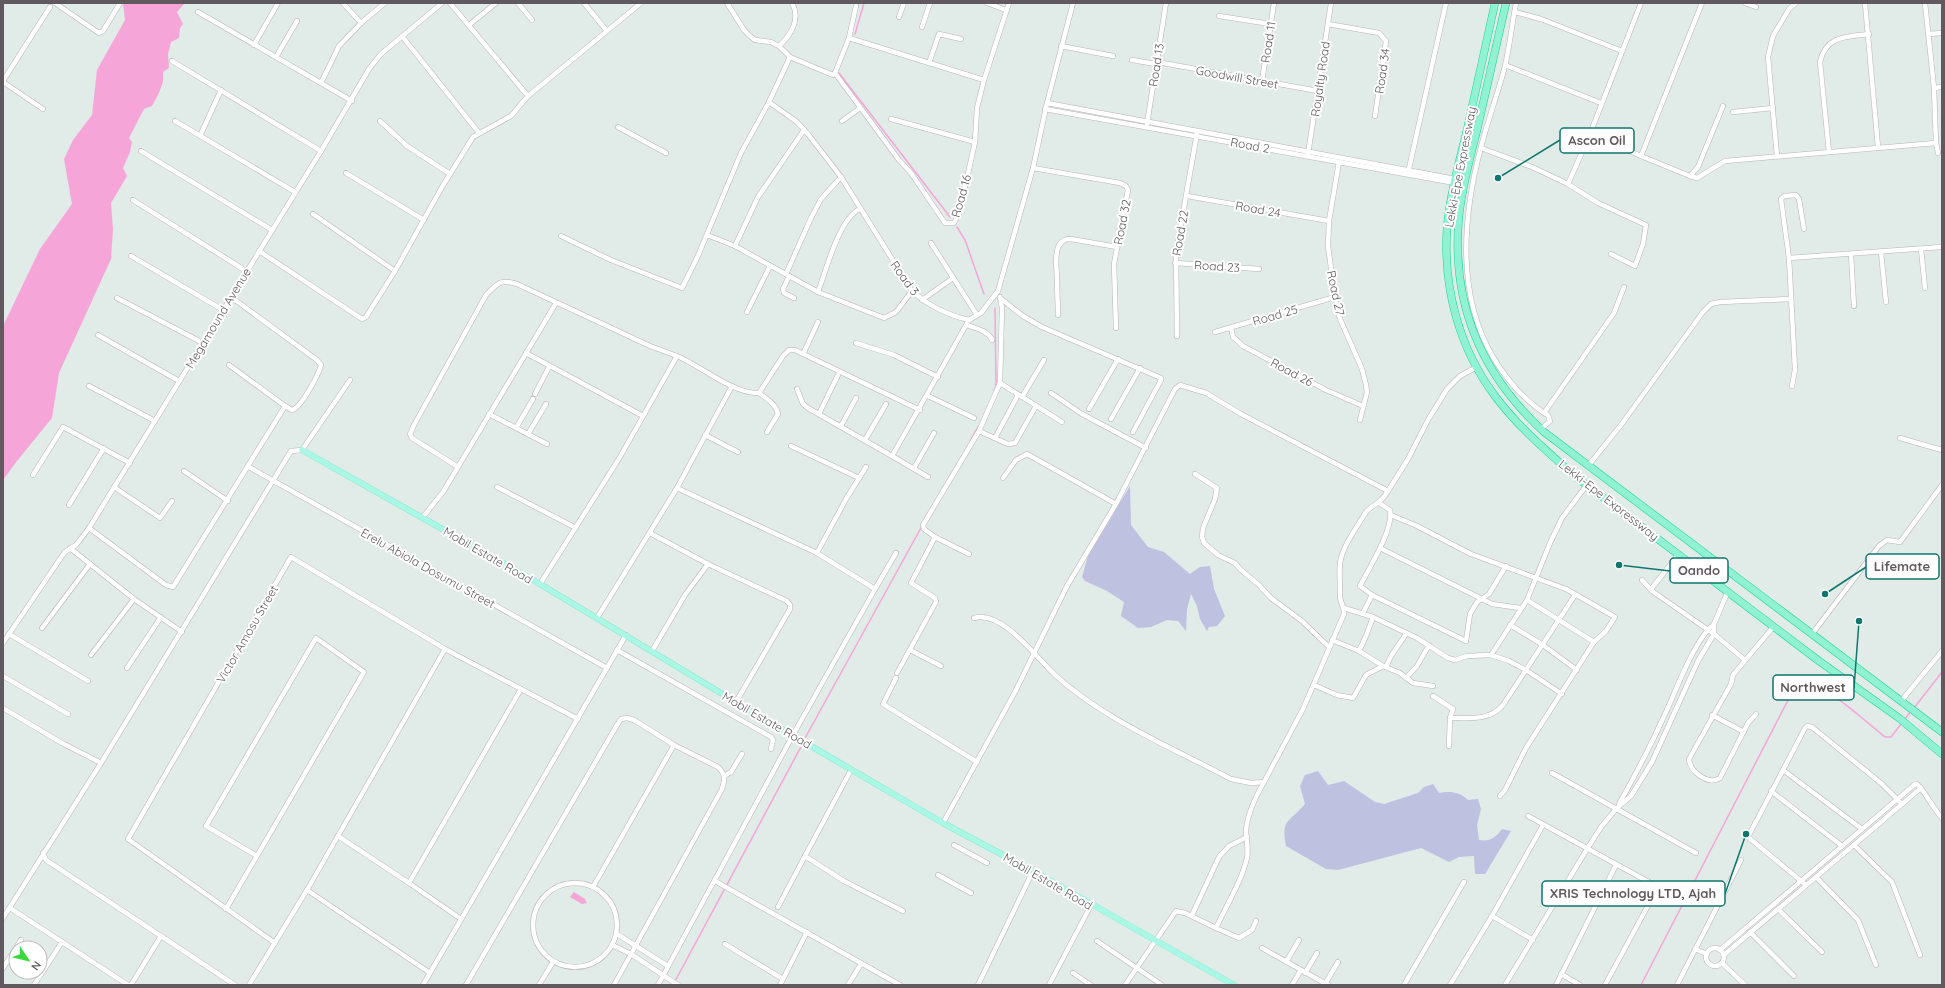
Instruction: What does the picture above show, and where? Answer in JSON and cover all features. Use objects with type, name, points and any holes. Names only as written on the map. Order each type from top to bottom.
[{"type":"highway","name":"Lekki-Epe Expressway","points":[[1495,3],[1455,181],[1447,228],[1448,276],[1450,293],[1459,326],[1477,367],[1507,411],[1544,448],[1586,486],[1728,590],[1819,661],[1910,726],[1942,754]]},
{"type":"highway","name":"Lekki-Epe Expressway","points":[[1506,3],[1462,196],[1459,216],[1459,268],[1467,315],[1480,350],[1491,369],[1513,401],[1552,438],[1902,700],[1942,732]]},
{"type":"highway","points":[[1544,448],[1552,438]]},
{"type":"main road","name":"Mobil Estate Road","points":[[302,450],[540,584],[736,702],[943,823],[1033,871],[1234,985]]},
{"type":"street","points":[[56,3],[101,33],[120,3]]},
{"type":"street","points":[[254,45],[278,3]]},
{"type":"street","points":[[343,3],[361,23]]},
{"type":"street","points":[[322,83],[339,46],[361,23],[385,3]]},
{"type":"street","name":"Megamound Avenue","points":[[3,643],[60,559],[70,548],[76,545],[89,528],[246,271],[321,152],[373,63],[402,36],[442,3]]},
{"type":"street","points":[[450,3],[528,96]]},
{"type":"street","points":[[469,25],[496,3]]},
{"type":"street","points":[[518,3],[532,20]]},
{"type":"street","points":[[584,3],[607,31]]},
{"type":"street","points":[[259,251],[362,319],[369,314],[450,174],[471,141],[479,133],[511,116],[528,96],[641,3]]},
{"type":"street","points":[[727,3],[744,30],[755,40],[766,41],[779,46],[790,57],[833,75],[845,44],[849,38],[856,6]]},
{"type":"street","points":[[779,46],[787,38],[797,18],[796,10],[792,3]]},
{"type":"street","points":[[899,17],[904,3]]},
{"type":"street","points":[[922,27],[930,3]]},
{"type":"street","points":[[987,3],[1006,10]]},
{"type":"street","name":"Road 16","points":[[834,73],[899,160],[911,173],[946,223],[954,223],[959,214],[975,142],[977,108],[984,80],[1009,3]]},
{"type":"street","points":[[892,456],[920,410],[970,320],[992,301],[998,291],[1033,168],[1045,109],[1071,3]]},
{"type":"street","name":"Road 13","points":[[1147,124],[1166,3]]},
{"type":"street","name":"Road 11","points":[[1262,81],[1274,3]]},
{"type":"street","name":"Royalty Road","points":[[1309,154],[1332,3]]},
{"type":"street","points":[[1408,173],[1446,3]]},
{"type":"street","points":[[1516,3],[1505,65],[1481,148],[1465,241],[1472,303],[1484,341],[1512,385],[1528,401],[1548,415],[1550,420],[1541,429]]},
{"type":"street","points":[[1568,184],[1590,134],[1641,3]]},
{"type":"street","points":[[1641,156],[1702,3]]},
{"type":"street","points":[[1745,3],[1756,7]]},
{"type":"street","points":[[1777,156],[1768,57],[1773,36],[1789,9],[1796,3]]},
{"type":"street","points":[[1865,3],[1869,34],[1878,148]]},
{"type":"street","points":[[1925,3],[1934,88],[1936,143],[1938,153]]},
{"type":"street","points":[[43,109],[3,81],[50,7]]},
{"type":"street","points":[[198,12],[352,100]]},
{"type":"street","points":[[1515,12],[1541,19],[1622,51]]},
{"type":"street","points":[[1219,16],[1270,24]]},
{"type":"street","points":[[276,57],[297,22]]},
{"type":"street","name":"Road 34","points":[[1328,24],[1379,33],[1386,41],[1375,116]]},
{"type":"street","points":[[1929,34],[1942,33]]},
{"type":"street","points":[[929,63],[939,34],[961,39]]},
{"type":"street","points":[[1829,152],[1820,62],[1822,56],[1826,48],[1839,38],[1869,34]]},
{"type":"street","points":[[402,36],[479,133]]},
{"type":"street","points":[[849,38],[984,80]]},
{"type":"street","points":[[1060,46],[1113,56]]},
{"type":"street","points":[[561,236],[611,260],[682,288],[707,236],[741,154],[769,102],[790,57]]},
{"type":"street","name":"Goodwill Street","points":[[1132,60],[1318,91]]},
{"type":"street","points":[[172,61],[321,152]]},
{"type":"street","points":[[1505,65],[1601,103]]},
{"type":"street","points":[[1934,88],[1942,87]]},
{"type":"street","points":[[200,136],[220,90]]},
{"type":"street","name":"Road 3","points":[[769,102],[797,122],[840,177],[912,291],[922,300],[952,316],[970,320]]},
{"type":"street","name":"Road 2","points":[[1047,103],[1197,134],[1408,173]]},
{"type":"street","points":[[1690,176],[1698,167],[1723,106]]},
{"type":"street","points":[[842,121],[860,108]]},
{"type":"street","points":[[1733,112],[1773,108]]},
{"type":"street","name":"Road 2","points":[[1045,109],[1147,124]]},
{"type":"street","points":[[891,119],[975,142]]},
{"type":"street","points":[[175,121],[295,192]]},
{"type":"street","points":[[380,121],[407,146],[450,174]]},
{"type":"street","points":[[618,127],[666,153]]},
{"type":"street","points":[[735,246],[758,197],[804,130]]},
{"type":"street","name":"Road 22","points":[[1177,336],[1175,263],[1179,228],[1187,196],[1197,134]]},
{"type":"street","points":[[1590,134],[1697,178],[1725,161],[1936,143]]},
{"type":"street","points":[[1481,148],[1532,167],[1568,184],[1598,203],[1646,225],[1643,244],[1635,266],[1611,254]]},
{"type":"street","points":[[141,151],[272,230]]},
{"type":"street","name":"Road 2","points":[[1309,154],[1339,162],[1455,181]]},
{"type":"street","name":"Road 27","points":[[1339,162],[1329,221],[1328,246],[1335,297],[1340,319],[1362,370],[1366,385],[1360,420]]},
{"type":"street","name":"Road 32","points":[[1033,168],[1120,183],[1126,186],[1128,190],[1127,198],[1117,248],[1114,280],[1116,328]]},
{"type":"street","points":[[346,173],[424,220]]},
{"type":"street","points":[[794,298],[784,293],[783,289],[787,275],[811,218],[821,199],[840,177]]},
{"type":"street","name":"Road 24","points":[[1187,196],[1329,221]]},
{"type":"street","points":[[1792,386],[1795,370],[1789,258],[1781,199],[1784,196],[1796,196],[1799,199],[1804,229]]},
{"type":"street","points":[[133,200],[246,271]]},
{"type":"street","points":[[818,292],[839,234],[849,218],[860,210]]},
{"type":"street","points":[[313,214],[395,271]]},
{"type":"street","points":[[707,236],[735,246],[818,292],[884,318],[896,312],[912,291]]},
{"type":"street","points":[[1058,315],[1055,260],[1061,243],[1066,239],[1071,239],[1117,248]]},
{"type":"street","points":[[931,244],[977,315]]},
{"type":"street","points":[[1789,258],[1942,247]]},
{"type":"street","points":[[1921,249],[1925,288]]},
{"type":"street","points":[[1881,252],[1886,302]]},
{"type":"street","points":[[1851,254],[1854,306]]},
{"type":"street","points":[[131,256],[223,310]]},
{"type":"street","name":"Road 23","points":[[1175,263],[1259,269]]},
{"type":"street","points":[[747,312],[770,266]]},
{"type":"street","points":[[922,300],[953,278]]},
{"type":"street","points":[[458,466],[412,438],[410,434],[486,295],[497,284],[506,280],[650,346],[677,356],[732,386],[750,393],[759,393],[777,408],[778,414],[767,432]]},
{"type":"street","points":[[1544,412],[1614,313],[1624,287]]},
{"type":"street","points":[[969,554],[935,537],[924,529],[923,525],[979,431],[1000,383],[1002,308],[998,291]]},
{"type":"street","points":[[229,365],[292,410],[297,407],[316,378],[321,365],[317,360],[231,297]]},
{"type":"street","name":"Road 25","points":[[1215,332],[1335,297]]},
{"type":"street","points":[[117,298],[203,343]]},
{"type":"street","points":[[1000,298],[1037,324],[1159,375],[1161,380],[1133,432]]},
{"type":"street","points":[[1588,466],[1621,425],[1703,312],[1711,304],[1720,302],[1791,300]]},
{"type":"street","points":[[423,517],[442,492],[556,303]]},
{"type":"street","points":[[804,352],[818,322]]},
{"type":"street","points":[[967,325],[986,333],[991,336],[992,340]]},
{"type":"street","name":"Road 26","points":[[1231,328],[1233,337],[1244,346],[1326,390],[1363,406]]},
{"type":"street","points":[[98,335],[179,381]]},
{"type":"street","points":[[856,343],[894,355],[938,377]]},
{"type":"street","points":[[759,393],[783,356],[789,350],[795,350],[804,352],[920,410]]},
{"type":"street","points":[[526,353],[549,367],[643,416]]},
{"type":"street","points":[[540,584],[576,528],[677,356]]},
{"type":"street","points":[[1089,409],[1118,359]]},
{"type":"street","points":[[995,438],[1044,360]]},
{"type":"street","points":[[535,394],[549,367]]},
{"type":"street","points":[[1216,928],[1236,890],[1244,870],[1248,856],[1246,830],[1256,796],[1291,734],[1314,685],[1344,614],[1344,608],[1340,601],[1341,561],[1366,512],[1370,507],[1379,503],[1388,491],[1408,459],[1446,389],[1460,376],[1477,367]]},
{"type":"street","points":[[1111,419],[1140,368]]},
{"type":"street","points":[[819,414],[838,375]]},
{"type":"street","points":[[3,918],[182,632],[291,451],[302,450],[350,380]]},
{"type":"street","points":[[1000,383],[1062,422]]},
{"type":"street","points":[[943,823],[977,762],[1064,592],[1116,504],[1175,389],[1180,385],[1185,385],[1206,393],[1248,418],[1388,491]]},
{"type":"street","points":[[89,386],[155,421]]},
{"type":"street","points":[[597,618],[677,488],[732,386]]},
{"type":"street","points":[[797,389],[803,404],[928,477]]},
{"type":"street","points":[[1051,393],[1082,414],[1146,448]]},
{"type":"street","points":[[928,396],[974,418]]},
{"type":"street","points":[[841,426],[856,398]]},
{"type":"street","points":[[516,428],[533,399]]},
{"type":"street","points":[[528,434],[546,404]]},
{"type":"street","points":[[865,440],[886,404]]},
{"type":"street","points":[[89,528],[171,588],[178,582],[286,406]]},
{"type":"street","points":[[979,431],[1008,444],[1015,444],[1036,406]]},
{"type":"street","points":[[489,414],[547,444]]},
{"type":"street","points":[[33,475],[63,427],[130,463]]},
{"type":"street","points":[[914,468],[934,433]]},
{"type":"street","points":[[706,435],[738,452]]},
{"type":"street","points":[[1900,438],[1942,450]]},
{"type":"street","points":[[791,446],[859,478]]},
{"type":"street","points":[[69,505],[104,448]]},
{"type":"street","points":[[1003,478],[1016,460],[1027,454],[1116,504]]},
{"type":"street","name":"Erelu Abiola Dosumu Street","points":[[249,467],[607,668]]},
{"type":"street","points":[[817,553],[846,499],[866,467]]},
{"type":"street","points":[[184,471],[228,501]]},
{"type":"street","points":[[1195,474],[1217,488],[1215,499],[1203,528],[1202,537],[1204,543],[1218,555],[1235,563],[1271,598],[1302,621],[1329,647]]},
{"type":"street","points":[[1812,634],[1879,546],[1888,540],[1900,542],[1942,485]]},
{"type":"street","points":[[1491,655],[1520,608],[1527,600],[1550,543],[1562,518],[1586,486]]},
{"type":"street","points":[[497,487],[576,528]]},
{"type":"street","points":[[114,488],[160,518],[172,501]]},
{"type":"street","points":[[677,488],[817,553],[876,589]]},
{"type":"street","points":[[1379,503],[1390,510],[1391,515],[1380,548],[1360,586],[1372,595],[1466,641],[1470,614],[1477,602],[1489,594],[1506,566]]},
{"type":"street","points":[[1391,515],[1417,526],[1471,554],[1536,577],[1576,595],[1615,617],[1606,631],[1594,642],[1523,753],[1510,782],[1500,796]]},
{"type":"street","points":[[650,533],[708,564],[787,601],[790,605],[790,609],[736,702]]},
{"type":"street","points":[[935,537],[911,582],[912,585],[935,598],[936,602],[883,700],[885,706],[977,762]]},
{"type":"street","points":[[70,548],[134,598],[182,632]]},
{"type":"street","points":[[1380,548],[1492,604],[1520,608]]},
{"type":"street","points":[[658,985],[793,735],[896,553]]},
{"type":"street","points":[[1651,589],[1679,554]]},
{"type":"street","name":"Victor Amosu Street","points":[[275,943],[128,839],[291,557],[445,649],[578,719]]},
{"type":"street","points":[[42,628],[90,564]]},
{"type":"street","points":[[652,651],[685,595],[708,564]]},
{"type":"street","points":[[1642,580],[1651,589],[1708,629],[1745,660]]},
{"type":"street","points":[[1616,809],[1631,796],[1652,762],[1698,661],[1714,634],[1714,624],[1728,590]]},
{"type":"street","points":[[1363,613],[1372,595]]},
{"type":"street","points":[[1450,718],[1480,718],[1497,712],[1576,595]]},
{"type":"street","points":[[91,655],[134,598]]},
{"type":"street","points":[[1527,600],[1594,642]]},
{"type":"street","points":[[1344,608],[1373,617],[1428,645],[1448,658],[1455,660],[1467,656],[1491,655],[1509,661],[1526,670],[1562,694]]},
{"type":"street","points":[[974,618],[982,616],[1002,624],[1034,653],[1057,677],[1117,720],[1231,779],[1264,782]]},
{"type":"street","points":[[1358,651],[1366,636],[1373,617]]},
{"type":"street","points":[[127,668],[161,618]]},
{"type":"street","points":[[1510,624],[1543,645],[1577,670]]},
{"type":"street","points":[[1505,985],[1587,849],[1616,809],[1643,762],[1691,658],[1708,629],[1714,624]]},
{"type":"street","points":[[1756,714],[1744,732],[1720,778],[1715,781],[1710,781],[1693,770],[1689,759],[1730,684],[1733,675],[1774,626]]},
{"type":"street","points":[[9,634],[88,681]]},
{"type":"street","points":[[1314,685],[1337,694],[1353,698],[1366,675],[1384,667],[1406,634]]},
{"type":"street","points":[[423,985],[626,635]]},
{"type":"street","points":[[226,909],[257,856],[364,672],[316,638],[206,826],[257,856]]},
{"type":"street","points":[[1332,640],[1358,651],[1417,685],[1433,686]]},
{"type":"street","points":[[1406,678],[1417,666],[1428,645]]},
{"type":"street","points":[[249,985],[307,890],[445,649]]},
{"type":"street","points":[[618,650],[771,737],[773,740],[771,749]]},
{"type":"street","points":[[910,650],[941,666]]},
{"type":"street","points":[[1902,700],[1942,651]]},
{"type":"street","points":[[3,676],[68,714]]},
{"type":"street","points":[[409,883],[521,689]]},
{"type":"street","points":[[1433,696],[1453,709],[1450,718],[1449,746]]},
{"type":"street","points":[[3,708],[62,743],[101,763]]},
{"type":"street","points":[[1666,712],[1673,716]]},
{"type":"street","points":[[1712,715],[1744,732]]},
{"type":"street","points":[[466,985],[621,719],[634,720],[674,745],[718,767],[724,776],[722,789],[614,985]]},
{"type":"street","points":[[1806,885],[1748,838],[1771,791],[1805,728],[1810,726],[1860,766],[1902,804]]},
{"type":"street","points":[[594,887],[674,745]]},
{"type":"street","points":[[724,776],[731,772],[742,754]]},
{"type":"street","points":[[778,907],[851,770]]},
{"type":"street","points":[[1783,770],[1862,829]]},
{"type":"street","points":[[1552,773],[1696,853]]},
{"type":"street","points":[[1720,950],[1916,784],[1921,788],[1932,808],[1942,818]]},
{"type":"street","points":[[1724,955],[1720,950],[1711,949],[1707,954],[1707,960],[1716,966],[1722,963],[1724,955],[1750,932],[1921,788]]},
{"type":"street","points":[[1771,791],[1842,846]]},
{"type":"street","points":[[1528,816],[1616,865],[1675,895]]},
{"type":"street","points":[[1450,985],[1492,916],[1542,825]]},
{"type":"street","points":[[338,836],[462,919]]},
{"type":"street","points":[[1192,916],[1218,858],[1229,846],[1247,837]]},
{"type":"street","points":[[954,845],[988,863]]},
{"type":"street","points":[[1854,845],[1892,882],[1920,955]]},
{"type":"street","points":[[43,853],[46,860],[235,985]]},
{"type":"street","points":[[805,856],[844,881],[902,911]]},
{"type":"street","points":[[1677,985],[1741,860]]},
{"type":"street","points":[[1556,985],[1616,865]]},
{"type":"street","points":[[978,985],[1033,871]]},
{"type":"street","points":[[938,875],[971,893]]},
{"type":"street","points":[[1816,877],[1858,920],[1876,966]]},
{"type":"street","points":[[715,881],[900,985]]},
{"type":"street","points":[[1404,985],[1464,882]]},
{"type":"street","points":[[580,883],[594,887],[604,894],[612,904],[617,916],[617,934],[612,945],[602,959],[590,965],[578,968],[565,967],[553,962],[542,953],[536,940],[533,927],[538,906],[552,890],[565,884],[580,883]]},
{"type":"street","points":[[1605,985],[1658,887]]},
{"type":"street","points":[[307,890],[430,973]]},
{"type":"street","points":[[1049,985],[1091,905]]},
{"type":"street","points":[[10,908],[129,985],[161,936]]},
{"type":"street","points":[[1778,909],[1822,952]]},
{"type":"street","points":[[1126,984],[1176,911],[1192,916],[1239,938],[1252,930],[1256,922]]},
{"type":"street","points":[[1492,916],[1533,940]]},
{"type":"street","points":[[780,985],[807,932]]},
{"type":"street","points":[[1750,932],[1794,976]]},
{"type":"street","points":[[617,934],[668,966]]},
{"type":"street","points":[[1286,962],[1299,940]]},
{"type":"street","points":[[1097,941],[1162,985]]},
{"type":"street","points":[[34,985],[62,942]]},
{"type":"street","points":[[725,944],[783,979]]},
{"type":"street","points":[[612,945],[631,954],[678,985]]},
{"type":"street","points":[[1262,948],[1326,984],[1338,962]]},
{"type":"street","points":[[1695,949],[1707,954]]},
{"type":"street","points":[[1292,985],[1317,953]]},
{"type":"street","points":[[539,985],[553,962]]},
{"type":"street","points":[[1722,963],[1745,985]]},
{"type":"street","points":[[848,985],[861,964]]},
{"type":"street","points":[[1073,973],[1091,985]]},
{"type":"street","points":[[1561,974],[1580,985]]},
{"type":"shaded area","points":[[123,3],[185,3],[177,12],[183,24],[180,28],[179,38],[171,42],[168,54],[169,68],[163,72],[163,82],[159,93],[152,106],[144,109],[129,138],[132,142],[130,152],[123,168],[127,176],[111,203],[113,229],[111,259],[59,373],[52,418],[3,480],[3,326],[40,249],[72,204],[64,159],[73,140],[92,115],[97,70],[125,20]]},
{"type":"shaded area","points":[[1130,486],[1131,525],[1148,547],[1164,552],[1190,574],[1200,567],[1210,566],[1214,589],[1225,616],[1217,626],[1209,627],[1207,631],[1200,619],[1197,606],[1191,594],[1187,609],[1186,631],[1178,621],[1167,620],[1151,627],[1138,628],[1121,616],[1124,602],[1107,591],[1085,581],[1082,577],[1088,556]]},
{"type":"shaded area","points":[[1318,771],[1328,785],[1344,781],[1375,802],[1384,804],[1418,793],[1424,787],[1433,784],[1439,793],[1455,793],[1468,800],[1478,799],[1481,809],[1477,825],[1479,840],[1490,840],[1502,829],[1511,831],[1485,874],[1475,874],[1474,856],[1459,857],[1449,862],[1421,848],[1338,870],[1326,869],[1286,846],[1285,837],[1286,825],[1305,804],[1300,786],[1305,775]]},
{"type":"shaded area","points":[[574,892],[585,899],[587,903],[582,904],[570,897]]},
{"type":"waterway","points":[[855,34],[864,3]]},
{"type":"waterway","points":[[839,73],[950,217]]},
{"type":"waterway","points":[[957,227],[965,240],[984,294]]},
{"type":"waterway","points":[[994,391],[996,386],[995,308]]},
{"type":"waterway","points":[[970,441],[978,427]]},
{"type":"waterway","points":[[804,740],[922,526]]},
{"type":"waterway","points":[[1914,708],[1942,672]]},
{"type":"waterway","points":[[1641,985],[1786,704],[1796,689],[1804,683],[1812,684],[1821,688],[1845,704],[1885,737],[1891,737],[1901,724]]},
{"type":"waterway","points":[[1905,719],[1911,711]]},
{"type":"waterway","points":[[673,985],[803,743]]},
{"type":"place","name":"Ascon Oil","points":[[1498,178]]},
{"type":"place","name":"Oando","points":[[1619,565]]},
{"type":"place","name":"Lifemate","points":[[1825,594]]},
{"type":"place","name":"Northwest","points":[[1859,621]]},
{"type":"place","name":"XRIS Technology LTD, Ajah","points":[[1746,834]]}]
